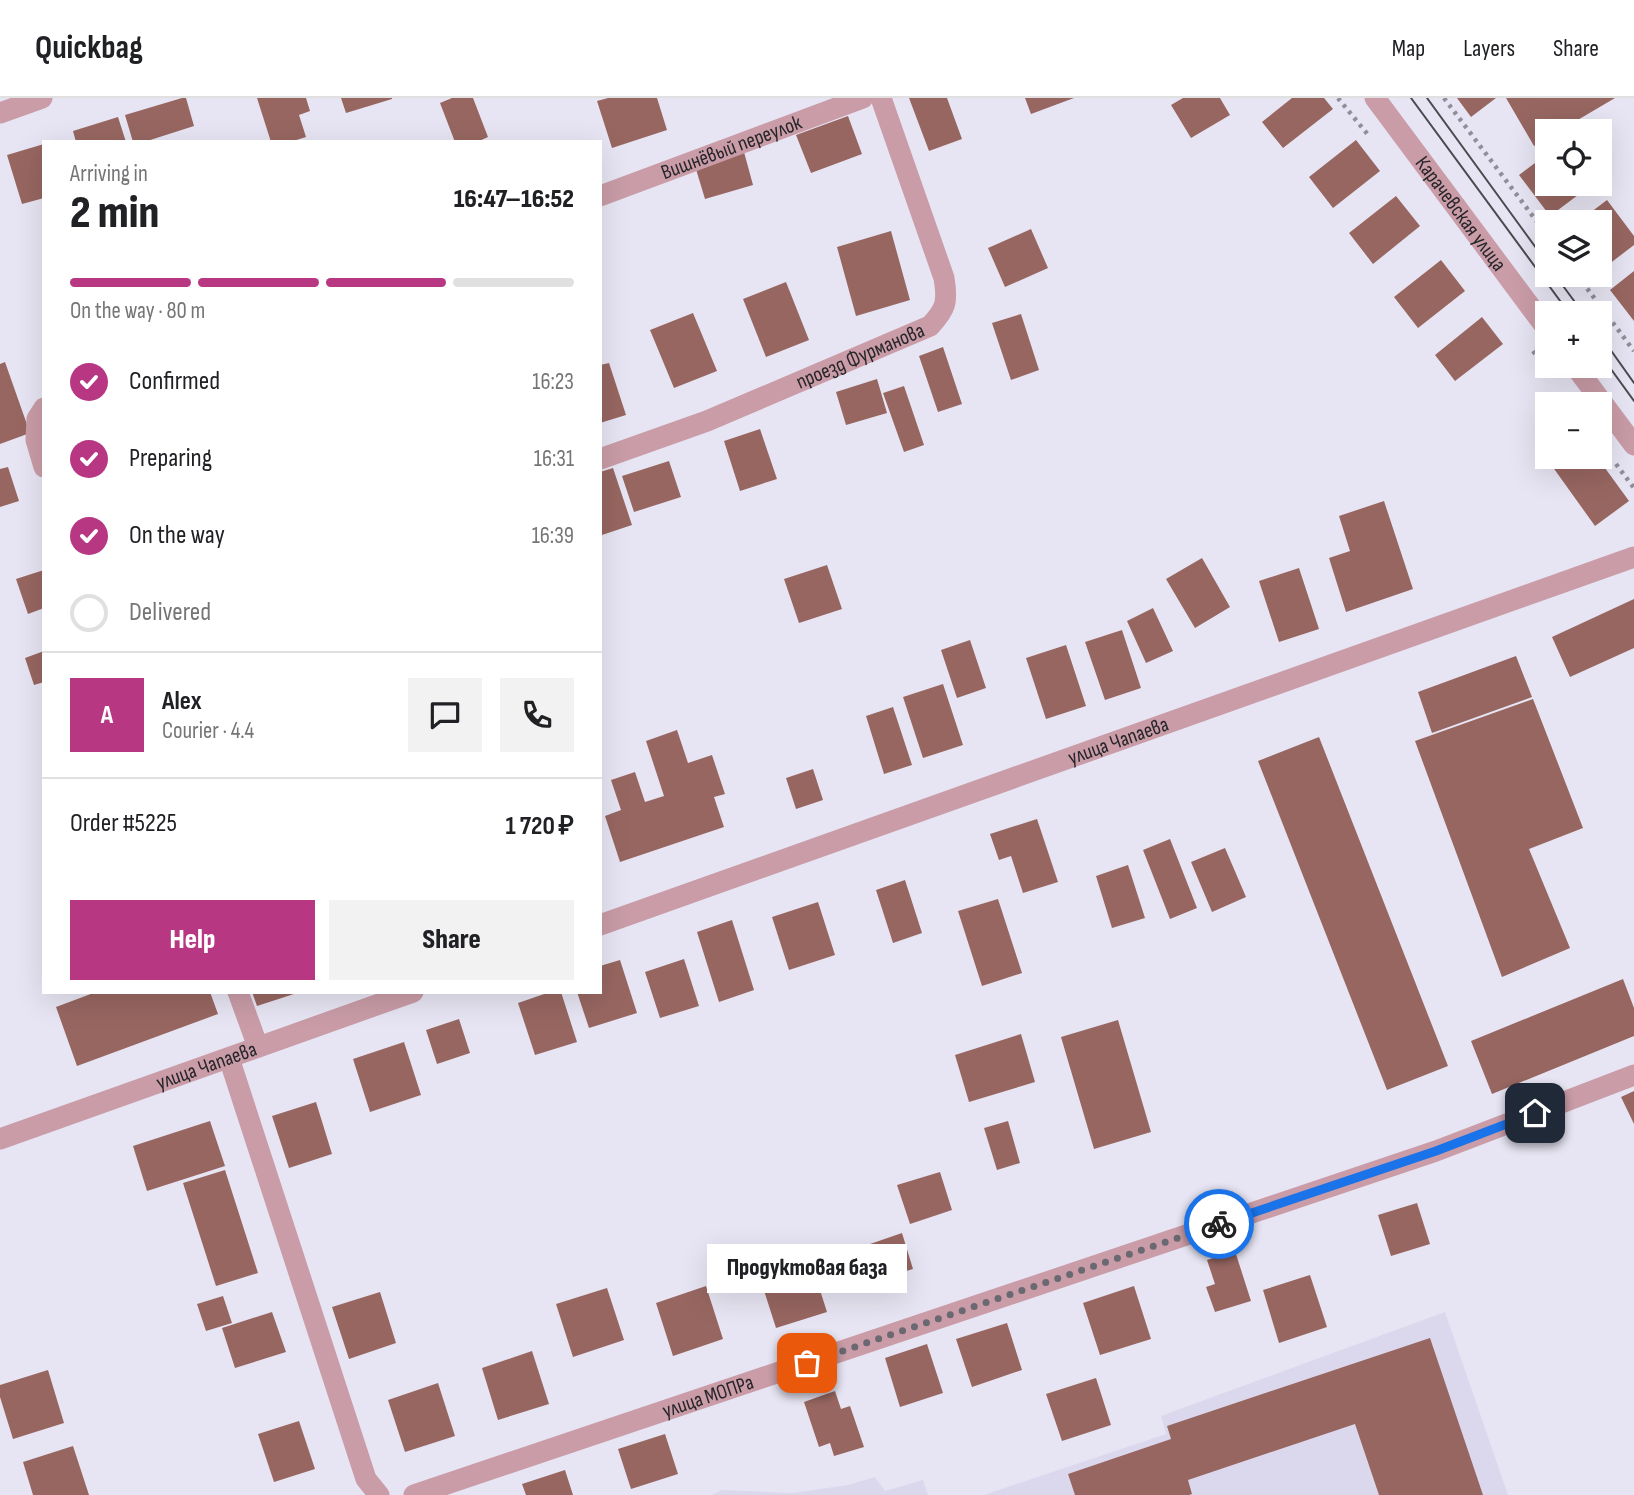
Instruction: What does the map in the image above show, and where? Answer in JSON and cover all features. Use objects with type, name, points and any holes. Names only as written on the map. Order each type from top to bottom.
[{"type":"street","points":[[0,113],[42,98]]},
{"type":"street","name":"Вишнёвый переулок","points":[[602,195],[863,98]]},
{"type":"street","name":"проезд Фурманова","points":[[602,458],[732,411],[930,327],[942,314],[947,295],[944,278],[881,98]]},
{"type":"street","name":"Карачевская улица","points":[[1375,98],[1535,313]]},
{"type":"street","points":[[1584,378],[1634,445]]},
{"type":"street","points":[[42,411],[37,419],[36,440],[42,460]]},
{"type":"street","name":"улица Чапаева","points":[[602,924],[1634,557]]},
{"type":"street","points":[[239,994],[258,1047]]},
{"type":"street","name":"улица Чапаева","points":[[0,1139],[407,994]]},
{"type":"street","points":[[229,1058],[366,1479],[379,1495]]},
{"type":"street","name":"улица МОПРа","points":[[414,1495],[1436,1151],[1634,1074]]},
{"type":"path","points":[[1444,98],[1535,219]]},
{"type":"path","points":[[1586,287],[1634,351]]},
{"type":"shaded area","points":[[1445,1312],[1508,1495],[984,1495],[1166,1434],[1161,1416]]},
{"type":"shaded area","points":[[875,1477],[885,1491],[923,1480],[928,1495],[712,1495],[722,1490],[793,1493],[848,1485]]},
{"type":"building","points":[[186,98],[194,126],[150,140],[132,140],[125,115]]},
{"type":"building","points":[[257,98],[306,98],[310,111],[299,115],[306,137],[296,140],[270,140]]},
{"type":"building","points":[[341,98],[392,98],[392,99],[346,113]]},
{"type":"building","points":[[452,98],[473,98],[488,137],[481,140],[454,140],[440,103]]},
{"type":"building","points":[[608,98],[657,98],[667,130],[612,148],[597,101]]},
{"type":"building","points":[[909,98],[947,98],[962,139],[929,151]]},
{"type":"building","points":[[1025,98],[1074,98],[1031,114]]},
{"type":"building","points":[[1183,98],[1220,98],[1230,115],[1191,138],[1171,105]]},
{"type":"building","points":[[1292,98],[1324,98],[1333,109],[1283,148],[1262,122]]},
{"type":"building","points":[[1457,98],[1496,98],[1471,117]]},
{"type":"building","points":[[1506,98],[1615,98],[1579,119],[1535,119],[1534,146]]},
{"type":"building","points":[[848,116],[862,154],[811,173],[796,135]]},
{"type":"building","points":[[118,117],[125,140],[75,140],[73,131]]},
{"type":"building","points":[[1356,140],[1380,171],[1333,208],[1309,177]]},
{"type":"building","points":[[42,145],[42,199],[22,204],[7,155]]},
{"type":"building","points":[[744,152],[753,185],[705,199],[695,166]]},
{"type":"building","points":[[1535,163],[1535,196],[1577,196],[1558,210],[1545,210],[1519,175]]},
{"type":"building","points":[[1396,196],[1420,226],[1373,264],[1349,233]]},
{"type":"building","points":[[1607,200],[1634,236],[1634,245],[1612,262],[1612,210],[1594,210]]},
{"type":"building","points":[[1031,229],[1048,268],[1005,287],[988,248]]},
{"type":"building","points":[[891,231],[910,300],[856,316],[837,247]]},
{"type":"building","points":[[1441,260],[1465,291],[1418,328],[1394,297]]},
{"type":"building","points":[[1634,271],[1634,321],[1610,290]]},
{"type":"building","points":[[786,282],[809,340],[766,357],[743,299]]},
{"type":"building","points":[[693,313],[717,371],[674,388],[650,330]]},
{"type":"building","points":[[1021,314],[1039,370],[1011,380],[992,323]]},
{"type":"building","points":[[1482,317],[1503,344],[1455,381],[1435,355]]},
{"type":"building","points":[[943,347],[962,404],[938,412],[919,356]]},
{"type":"building","points":[[5,362],[30,433],[0,444],[0,364]]},
{"type":"building","points":[[609,363],[626,415],[602,422],[602,365]]},
{"type":"building","points":[[877,379],[887,413],[846,425],[836,392]]},
{"type":"building","points":[[904,386],[924,445],[904,452],[883,393]]},
{"type":"building","points":[[760,429],[777,479],[740,491],[724,441]]},
{"type":"building","points":[[669,461],[681,497],[634,512],[622,476]]},
{"type":"building","points":[[8,467],[19,501],[0,507],[0,469]]},
{"type":"building","points":[[613,468],[632,525],[602,535],[602,471]]},
{"type":"building","points":[[1554,469],[1606,469],[1629,501],[1595,526]]},
{"type":"building","points":[[1384,501],[1413,589],[1346,612],[1329,558],[1350,551],[1339,516]]},
{"type":"building","points":[[1202,558],[1230,607],[1195,628],[1166,579]]},
{"type":"building","points":[[827,565],[842,609],[799,623],[784,579]]},
{"type":"building","points":[[1299,568],[1319,629],[1279,642],[1259,581]]},
{"type":"building","points":[[42,571],[42,609],[28,614],[16,579]]},
{"type":"building","points":[[1634,599],[1634,648],[1570,677],[1552,637]]},
{"type":"building","points":[[1153,608],[1173,651],[1146,663],[1127,621]]},
{"type":"building","points":[[1122,630],[1141,688],[1105,700],[1085,642]]},
{"type":"building","points":[[970,640],[986,688],[957,698],[941,650]]},
{"type":"building","points":[[1066,645],[1086,706],[1046,719],[1026,658]]},
{"type":"building","points":[[42,652],[42,683],[34,685],[25,658]]},
{"type":"building","points":[[1516,656],[1532,697],[1432,733],[1418,692]]},
{"type":"building","points":[[943,684],[963,745],[923,758],[903,697]]},
{"type":"building","points":[[1533,699],[1583,828],[1529,849],[1570,948],[1502,977],[1415,741]]},
{"type":"building","points":[[893,707],[912,765],[884,774],[866,716]]},
{"type":"building","points":[[677,730],[688,763],[712,755],[725,794],[714,797],[724,827],[620,862],[605,816],[621,810],[611,780],[635,772],[645,802],[664,796],[646,741]]},
{"type":"building","points":[[1319,737],[1448,1066],[1387,1090],[1258,761]]},
{"type":"building","points":[[813,769],[823,800],[796,809],[786,778]]},
{"type":"building","points":[[1037,819],[1058,882],[1023,893],[1011,856],[999,860],[990,834]]},
{"type":"building","points":[[1170,839],[1197,908],[1170,919],[1143,850]]},
{"type":"building","points":[[1225,848],[1246,897],[1212,912],[1191,862]]},
{"type":"building","points":[[1128,865],[1145,918],[1112,928],[1096,876]]},
{"type":"building","points":[[905,880],[922,933],[893,943],[876,890]]},
{"type":"building","points":[[998,899],[1022,973],[982,986],[958,911]]},
{"type":"building","points":[[818,902],[835,955],[789,970],[772,917]]},
{"type":"building","points":[[732,920],[754,990],[719,1002],[697,932]]},
{"type":"building","points":[[684,959],[699,1006],[660,1018],[645,972]]},
{"type":"building","points":[[620,960],[637,1013],[589,1028],[578,994],[602,994],[602,965]]},
{"type":"building","points":[[1623,979],[1634,1008],[1634,1036],[1492,1094],[1471,1041]]},
{"type":"building","points":[[91,994],[211,994],[218,1014],[77,1066],[56,1007]]},
{"type":"building","points":[[253,994],[294,994],[257,1006]]},
{"type":"building","points":[[544,994],[562,994],[577,1042],[535,1055],[518,1003]]},
{"type":"building","points":[[459,1019],[470,1053],[437,1064],[426,1030]]},
{"type":"building","points":[[1118,1020],[1151,1132],[1094,1149],[1061,1037]]},
{"type":"building","points":[[1021,1034],[1035,1082],[969,1102],[955,1055]]},
{"type":"building","points":[[404,1042],[421,1095],[370,1112],[353,1059]]},
{"type":"building","points":[[1634,1091],[1634,1124],[1621,1097]]},
{"type":"building","points":[[316,1102],[332,1154],[289,1168],[272,1116]]},
{"type":"building","points":[[210,1121],[225,1166],[147,1191],[133,1146]]},
{"type":"building","points":[[1008,1121],[1020,1163],[997,1170],[984,1128]]},
{"type":"building","points":[[225,1170],[258,1273],[216,1286],[183,1183]]},
{"type":"building","points":[[940,1172],[952,1210],[910,1224],[897,1185]]},
{"type":"building","points":[[1417,1203],[1430,1244],[1391,1256],[1378,1215]]},
{"type":"building","points":[[902,1233],[913,1269],[880,1279],[870,1244]]},
{"type":"building","points":[[1235,1251],[1251,1301],[1215,1312],[1206,1287],[1215,1284],[1207,1260]]},
{"type":"building","points":[[810,1259],[827,1312],[776,1328],[759,1275]]},
{"type":"building","points":[[1310,1275],[1327,1327],[1279,1343],[1263,1290]]},
{"type":"building","points":[[706,1286],[723,1339],[673,1356],[656,1303]]},
{"type":"building","points":[[1134,1286],[1151,1339],[1100,1355],[1083,1303]]},
{"type":"building","points":[[607,1288],[624,1340],[573,1357],[556,1304]]},
{"type":"building","points":[[380,1292],[396,1343],[349,1359],[332,1307]]},
{"type":"building","points":[[223,1296],[232,1323],[206,1331],[197,1304]]},
{"type":"building","points":[[272,1312],[286,1352],[235,1368],[222,1328]]},
{"type":"building","points":[[1007,1323],[1022,1370],[972,1387],[956,1339]]},
{"type":"building","points":[[1430,1338],[1483,1495],[1379,1495],[1355,1424],[1188,1480],[1192,1494],[1189,1495],[1075,1495],[1068,1474],[1171,1439],[1167,1426]]},
{"type":"building","points":[[927,1344],[943,1393],[900,1407],[885,1358]]},
{"type":"building","points":[[532,1351],[549,1404],[498,1420],[482,1368]]},
{"type":"building","points":[[48,1370],[64,1423],[13,1439],[0,1397],[0,1385]]},
{"type":"building","points":[[1096,1378],[1111,1425],[1062,1441],[1046,1394]]},
{"type":"building","points":[[438,1383],[455,1436],[405,1452],[388,1400]]},
{"type":"building","points":[[835,1391],[841,1409],[850,1406],[864,1447],[834,1456],[830,1443],[819,1447],[804,1402]]},
{"type":"building","points":[[299,1421],[315,1469],[274,1482],[258,1434]]},
{"type":"building","points":[[665,1434],[678,1474],[631,1489],[618,1449]]},
{"type":"building","points":[[73,1446],[89,1495],[33,1495],[23,1462]]},
{"type":"building","points":[[565,1470],[573,1495],[526,1495],[522,1484]]},
{"type":"tram line","points":[[1411,98],[1560,301]]},
{"type":"tram line","points":[[1427,98],[1535,246]]},
{"type":"tram line","points":[[1564,287],[1574,301]]},
{"type":"tram line","points":[[1612,352],[1634,383]]},
{"type":"tram line","points":[[1612,371],[1634,401]]},
{"type":"way so far","points":[[807,1363],[1219,1224]]},
{"type":"place","name":"Продуктовая база","points":[[807,1363]]},
{"type":"route","points":[[1219,1224],[1436,1151],[1535,1113]]}]
